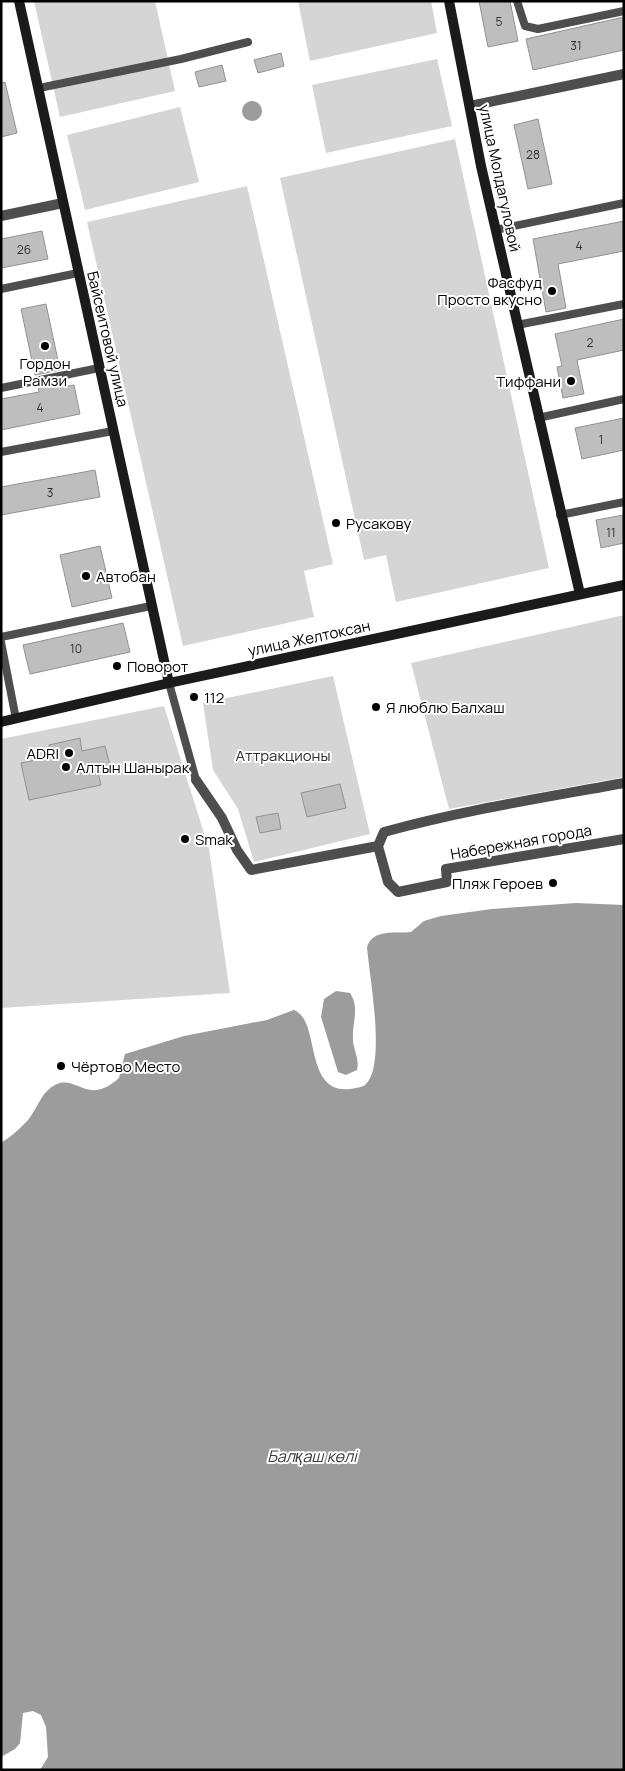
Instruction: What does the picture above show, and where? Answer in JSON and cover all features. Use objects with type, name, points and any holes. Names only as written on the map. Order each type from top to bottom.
[{"type":"street","name":"Байсеитовой улица","points":[[19,1],[169,683]]},
{"type":"street","name":"улица Молдагуловой","points":[[449,1],[496,230],[560,515],[580,594]]},
{"type":"street","points":[[470,106],[624,74]]},
{"type":"street","points":[[1,216],[62,203]]},
{"type":"street","name":"улица Желтоксан","points":[[1,722],[169,683],[624,585]]},
{"type":"street","points":[[196,780],[222,818],[236,850],[251,870],[378,846],[384,832],[437,817],[530,798],[624,784]]},
{"type":"street","name":"Набережная города","points":[[378,846],[388,882],[398,892],[447,882],[446,869],[624,839]]},
{"type":"lane","points":[[517,1],[525,26],[538,29],[624,11]]},
{"type":"lane","points":[[39,88],[181,59],[248,42]]},
{"type":"lane","points":[[496,230],[624,203]]},
{"type":"lane","points":[[1,289],[78,273]]},
{"type":"lane","points":[[517,325],[624,304]]},
{"type":"lane","points":[[1,388],[99,368]]},
{"type":"lane","points":[[538,418],[624,399]]},
{"type":"lane","points":[[1,452],[113,431]]},
{"type":"lane","points":[[560,515],[624,502]]},
{"type":"lane","points":[[1,637],[151,606]]},
{"type":"lane","points":[[1,642],[16,719]]},
{"type":"lane","points":[[169,683],[196,780]]},
{"type":"green space","points":[[34,1],[155,1],[175,91],[60,117]]},
{"type":"green space","points":[[298,1],[431,1],[437,33],[310,61]]},
{"type":"green space","points":[[437,59],[452,126],[326,153],[312,85]]},
{"type":"green space","points":[[180,107],[199,182],[85,210],[67,135]]},
{"type":"green space","points":[[455,139],[549,568],[396,602],[386,555],[364,560],[280,178]]},
{"type":"green space","points":[[247,186],[333,564],[304,571],[314,617],[183,646],[87,222]]},
{"type":"green space","points":[[624,615],[624,777],[449,809],[411,663]]},
{"type":"green space","name":"Аттракционы","points":[[333,676],[370,834],[254,862],[238,809],[213,770],[203,703]]},
{"type":"green space","points":[[164,706],[209,849],[230,993],[1,1008],[1,739]]},
{"type":"water","points":[[252,101],[259,104],[262,111],[259,118],[252,121],[245,118],[242,111],[245,104]]},
{"type":"water","name":"Балқаш көлі","points":[[576,903],[624,905],[624,1770],[1,1770],[1,1143],[25,1123],[43,1095],[57,1084],[71,1084],[91,1090],[99,1090],[119,1078],[125,1054],[184,1036],[267,1020],[294,1010],[302,1016],[308,1027],[314,1055],[325,1080],[335,1087],[350,1089],[363,1086],[371,1075],[375,1060],[375,1019],[367,947],[374,937],[386,933],[411,932],[424,921],[441,916],[492,909]]},
{"type":"water","points":[[336,991],[350,993],[355,1004],[353,1039],[358,1066],[357,1070],[346,1075],[338,1072],[321,1017],[324,999]]},
{"type":"pier","points":[[33,1711],[41,1715],[46,1727],[48,1757],[40,1770],[1,1770],[1,1757],[15,1749],[20,1743],[23,1713]]},
{"type":"building","points":[[479,1],[510,1],[518,41],[488,47]]},
{"type":"building","points":[[624,17],[624,50],[533,70],[526,39]]},
{"type":"building","points":[[281,53],[284,66],[258,73],[254,60]]},
{"type":"building","points":[[222,65],[226,81],[199,87],[195,72]]},
{"type":"building","points":[[5,82],[17,133],[1,137],[1,83]]},
{"type":"building","points":[[538,119],[552,184],[528,189],[514,125]]},
{"type":"building","points":[[624,221],[624,251],[558,264],[566,308],[546,312],[533,239]]},
{"type":"building","points":[[42,231],[48,259],[1,268],[1,239]]},
{"type":"building","points":[[46,304],[60,370],[35,375],[21,309]]},
{"type":"building","points":[[624,319],[624,350],[577,360],[584,394],[563,398],[557,367],[562,366],[555,334]]},
{"type":"building","points":[[62,381],[63,387],[74,385],[80,414],[1,430],[1,399],[39,392],[38,386]]},
{"type":"building","points":[[624,418],[624,450],[582,459],[575,428]]},
{"type":"building","points":[[95,470],[100,497],[1,515],[1,487]]},
{"type":"building","points":[[624,515],[624,543],[601,548],[596,520]]},
{"type":"building","name":"Автобан","points":[[100,546],[112,598],[72,607],[60,555]]},
{"type":"building","points":[[123,623],[130,652],[30,674],[23,645]]},
{"type":"building","name":"Алтын Шанырак","points":[[80,738],[82,751],[105,746],[111,770],[98,772],[101,785],[29,800],[21,763],[51,757],[49,745]]},
{"type":"building","points":[[340,784],[346,808],[307,817],[301,793]]},
{"type":"building","points":[[278,813],[281,829],[260,833],[256,817]]},
{"type":"place","name":"Фасфуд Просто вкусно","points":[[552,291]]},
{"type":"place","name":"Гордон Рамзи","points":[[45,346]]},
{"type":"place","name":"Тиффани","points":[[571,381]]},
{"type":"place","name":"Русакову","points":[[336,523]]},
{"type":"place","name":"Автобан","points":[[86,576]]},
{"type":"place","name":"Поворот","points":[[117,666]]},
{"type":"place","name":"112","points":[[194,697]]},
{"type":"place","name":"Я люблю Балхаш","points":[[376,707]]},
{"type":"place","name":"ADRI","points":[[69,753]]},
{"type":"place","name":"Алтын Шанырак","points":[[66,767]]},
{"type":"place","name":"Smak","points":[[185,839]]},
{"type":"place","name":"Пляж Героев","points":[[553,883]]},
{"type":"place","name":"Чёртово Место","points":[[61,1066]]}]
